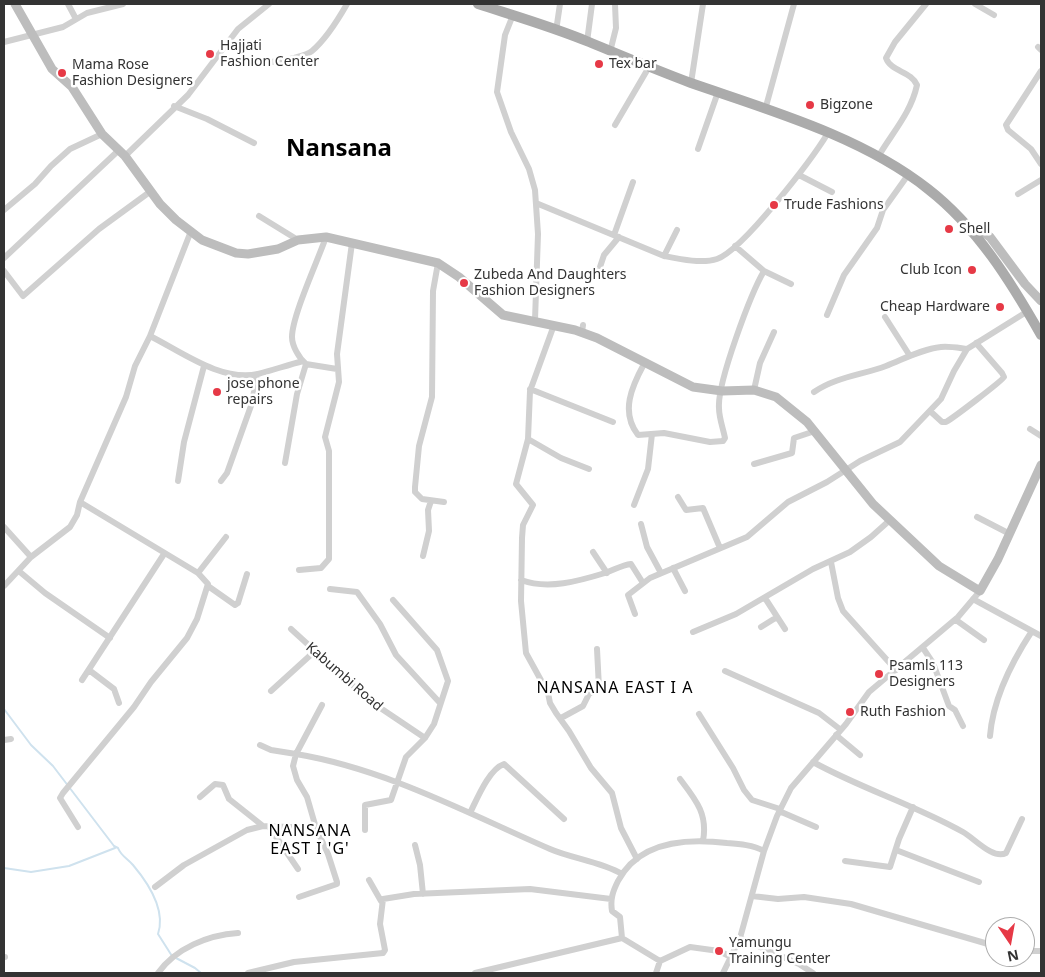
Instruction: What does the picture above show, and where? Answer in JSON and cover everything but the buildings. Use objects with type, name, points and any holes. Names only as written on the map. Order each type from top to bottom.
[{"type":"main road","points":[[478,4],[587,42],[691,83],[828,133],[878,157],[929,189],[971,232],[1003,272],[1041,335]]},
{"type":"street","points":[[15,4],[52,69],[72,88],[102,134],[122,153],[176,220],[202,240],[224,249],[248,254],[278,249],[298,240],[326,238],[438,263],[447,268],[503,315],[583,329],[644,364],[693,387],[722,391],[754,390],[776,397],[800,415],[815,431],[866,498],[939,566],[980,591]]},
{"type":"street","points":[[68,4],[76,19]]},
{"type":"street","points":[[4,42],[63,27],[87,13],[123,4]]},
{"type":"street","points":[[4,258],[188,95],[238,29],[269,4]]},
{"type":"street","points":[[266,63],[300,57],[312,51],[338,20],[347,4]]},
{"type":"street","points":[[556,31],[560,4]]},
{"type":"street","points":[[587,42],[592,4]]},
{"type":"street","points":[[610,52],[616,28],[615,4]]},
{"type":"street","points":[[691,83],[703,4]]},
{"type":"street","points":[[766,110],[794,4]]},
{"type":"street","points":[[878,157],[889,138],[904,119],[917,85],[914,80],[889,65],[886,58],[895,42],[926,4]]},
{"type":"street","points":[[975,4],[994,15]]},
{"type":"street","points":[[513,16],[506,35],[497,92],[511,132],[529,169],[536,203],[538,234],[535,320]]},
{"type":"street","points":[[615,125],[649,67]]},
{"type":"street","points":[[1041,71],[1006,125],[1008,130],[1031,149],[1041,164]]},
{"type":"street","points":[[698,149],[718,92]]},
{"type":"street","points":[[174,106],[207,119],[254,143]]},
{"type":"street","points":[[536,203],[664,256],[678,259],[718,259],[736,246],[799,175],[828,133]]},
{"type":"street","points":[[4,210],[35,184],[51,166],[70,150],[102,134]]},
{"type":"street","points":[[799,175],[832,192]]},
{"type":"street","points":[[827,316],[844,274],[877,228],[883,210],[908,175]]},
{"type":"street","points":[[1018,194],[1041,180]]},
{"type":"street","points":[[598,273],[604,255],[616,236],[634,182]]},
{"type":"street","points":[[4,271],[23,296],[99,229],[151,190]]},
{"type":"street","points":[[259,216],[298,240]]},
{"type":"street","points":[[664,256],[677,230]]},
{"type":"street","points":[[4,586],[20,572],[31,557],[70,527],[126,397],[135,366],[150,336],[190,231]]},
{"type":"street","points":[[971,232],[983,232],[990,236],[1025,284],[1041,301]]},
{"type":"street","points":[[305,362],[297,352],[292,336],[302,300],[326,238]]},
{"type":"street","points":[[299,570],[321,568],[329,559],[329,451],[325,437],[339,382],[337,354],[352,243]]},
{"type":"street","points":[[736,246],[764,271],[791,284]]},
{"type":"street","points":[[438,263],[433,291],[432,397],[419,446],[415,487],[418,496],[431,501],[444,502]]},
{"type":"street","points":[[644,364],[634,383],[628,411],[638,435],[664,433],[710,442],[723,441],[725,438],[719,408],[722,391],[741,324],[764,271]]},
{"type":"street","points":[[635,614],[628,595],[643,582],[660,573],[747,537],[783,505],[860,461],[900,442],[941,399],[967,349],[1028,311]]},
{"type":"street","points":[[886,317],[910,356]]},
{"type":"street","points":[[554,325],[530,389],[528,440],[516,484],[533,505],[523,525],[521,580],[526,653],[548,693],[550,703],[591,768],[612,793],[621,828],[637,859]]},
{"type":"street","points":[[754,390],[760,363],[774,332]]},
{"type":"street","points":[[150,336],[204,366],[224,373],[257,374],[305,362],[337,369]]},
{"type":"street","points":[[930,411],[942,422],[946,422],[1002,381],[1004,377],[1002,373],[976,343]]},
{"type":"street","points":[[814,392],[842,378],[942,347],[967,349]]},
{"type":"street","points":[[285,463],[297,394],[305,362]]},
{"type":"street","points":[[178,481],[184,442],[204,366]]},
{"type":"street","points":[[222,481],[227,473],[247,419],[257,374]]},
{"type":"street","points":[[530,389],[613,422]]},
{"type":"street","points":[[1030,429],[1041,436]]},
{"type":"street","points":[[754,464],[792,453],[794,438],[815,431]]},
{"type":"street","points":[[634,505],[648,469],[652,434]]},
{"type":"street","points":[[528,440],[555,455],[589,469]]},
{"type":"street","points":[[723,973],[740,938],[764,852],[780,810],[791,788],[838,733],[869,692],[956,620],[974,599],[1010,534],[1041,465]]},
{"type":"street","points":[[678,496],[686,510],[703,508],[720,548]]},
{"type":"street","points":[[423,556],[429,531],[428,510],[431,501]]},
{"type":"street","points":[[78,828],[60,798],[187,638],[197,619],[208,586],[207,581],[198,573],[80,502]]},
{"type":"street","points":[[978,517],[1010,534]]},
{"type":"street","points":[[693,632],[719,622],[765,598],[813,569],[831,562],[863,544],[890,520]]},
{"type":"street","points":[[641,524],[647,546],[660,573]]},
{"type":"street","points":[[4,526],[31,557]]},
{"type":"street","points":[[198,573],[226,537]]},
{"type":"street","points":[[593,552],[606,573]]},
{"type":"street","points":[[82,680],[164,554]]},
{"type":"street","points":[[831,562],[838,598],[843,610],[896,670]]},
{"type":"street","points":[[521,580],[536,585],[562,584],[606,573],[631,564],[643,582]]},
{"type":"street","points":[[673,568],[684,591]]},
{"type":"street","points":[[20,572],[45,593],[110,638]]},
{"type":"street","points":[[208,586],[236,605],[247,574]]},
{"type":"street","points":[[330,589],[357,592],[380,624],[396,655],[440,703]]},
{"type":"street","points":[[765,598],[785,629]]},
{"type":"street","points":[[974,599],[1041,636]]},
{"type":"street","points":[[365,830],[365,805],[390,800],[406,757],[425,738],[434,724],[448,681],[437,650],[393,600]]},
{"type":"street","points":[[760,627],[777,617]]},
{"type":"street","points":[[956,620],[984,640]]},
{"type":"street","name":"Kabumbi Road","points":[[291,629],[370,701],[425,738]]},
{"type":"street","points":[[990,736],[991,722],[1001,686],[1032,631]]},
{"type":"street","points":[[923,648],[933,663],[949,706],[955,710],[963,726]]},
{"type":"street","points":[[561,718],[584,706],[589,694],[599,688],[597,649]]},
{"type":"street","points":[[271,690],[314,651]]},
{"type":"street","points":[[89,670],[114,690],[119,703]]},
{"type":"street","points":[[725,671],[814,710],[860,755]]},
{"type":"street","points":[[299,897],[337,884],[328,854],[316,828],[308,796],[297,780],[293,766],[296,754],[322,705]]},
{"type":"street","points":[[699,714],[733,768],[744,790],[752,800],[780,810],[816,827]]},
{"type":"street","points":[[4,740],[11,739]]},
{"type":"street","points":[[260,745],[271,750],[335,762],[397,783],[470,812],[567,856],[597,864],[622,874]]},
{"type":"street","points":[[813,762],[855,783],[913,807],[965,834],[993,852],[1004,855],[1006,853],[1022,819]]},
{"type":"street","points":[[470,812],[484,784],[498,766],[504,764],[564,819]]},
{"type":"street","points":[[680,780],[704,817],[706,828],[703,841]]},
{"type":"street","points":[[200,797],[215,784],[223,785],[229,799],[267,827],[298,870]]},
{"type":"street","points":[[845,861],[889,868],[913,807]]},
{"type":"street","points":[[155,887],[184,865],[247,830],[267,827],[316,828]]},
{"type":"street","points":[[622,938],[620,917],[612,910],[611,899],[622,874],[637,859],[663,845],[703,841],[742,845],[764,852]]},
{"type":"street","points":[[415,845],[420,865],[423,894]]},
{"type":"street","points":[[896,850],[979,882]]},
{"type":"street","points":[[248,973],[294,962],[383,953],[385,950],[381,934],[381,901],[369,880]]},
{"type":"street","points":[[381,901],[423,894],[530,889],[611,899]]},
{"type":"street","points":[[752,896],[778,899],[804,897],[851,904],[985,943]]},
{"type":"street","points":[[158,973],[174,955],[209,939],[238,933]]},
{"type":"street","points":[[475,973],[497,971],[622,938],[660,961]]},
{"type":"street","points":[[740,938],[799,964],[813,973]]},
{"type":"street","points":[[656,973],[660,961],[690,947],[714,950],[732,957]]},
{"type":"waterway","points":[[4,709],[31,745],[53,766],[114,846],[118,848],[145,880],[158,907],[160,916],[158,934],[172,956]]},
{"type":"waterway","points":[[4,868],[31,872],[69,866],[115,848]]},
{"type":"waterway","points":[[176,958],[201,973]]},
{"type":"place","name":"Hajjati Fashion Center","points":[[210,54]]},
{"type":"place","name":"Tex bar","points":[[599,64]]},
{"type":"place","name":"Mama Rose Fashion Designers","points":[[62,73]]},
{"type":"place","name":"Bigzone","points":[[810,105]]},
{"type":"place","name":"Trude Fashions","points":[[774,205]]},
{"type":"place","name":"Shell","points":[[949,229]]},
{"type":"place","name":"Club Icon","points":[[972,270]]},
{"type":"place","name":"Zubeda And Daughters Fashion Designers","points":[[464,283]]},
{"type":"place","name":"Cheap Hardware","points":[[1000,307]]},
{"type":"place","name":"jose phone repairs","points":[[217,392]]},
{"type":"place","name":"Psamls 113 Designers","points":[[879,674]]},
{"type":"place","name":"Ruth Fashion","points":[[850,712]]},
{"type":"place","name":"Yamungu Training Center","points":[[719,951]]},
{"type":"district","name":"Nansana","points":[[339,149]]},
{"type":"district","name":"NANSANA EAST I A","points":[[615,688]]},
{"type":"district","name":"NANSANA EAST I 'G'","points":[[310,840]]}]
